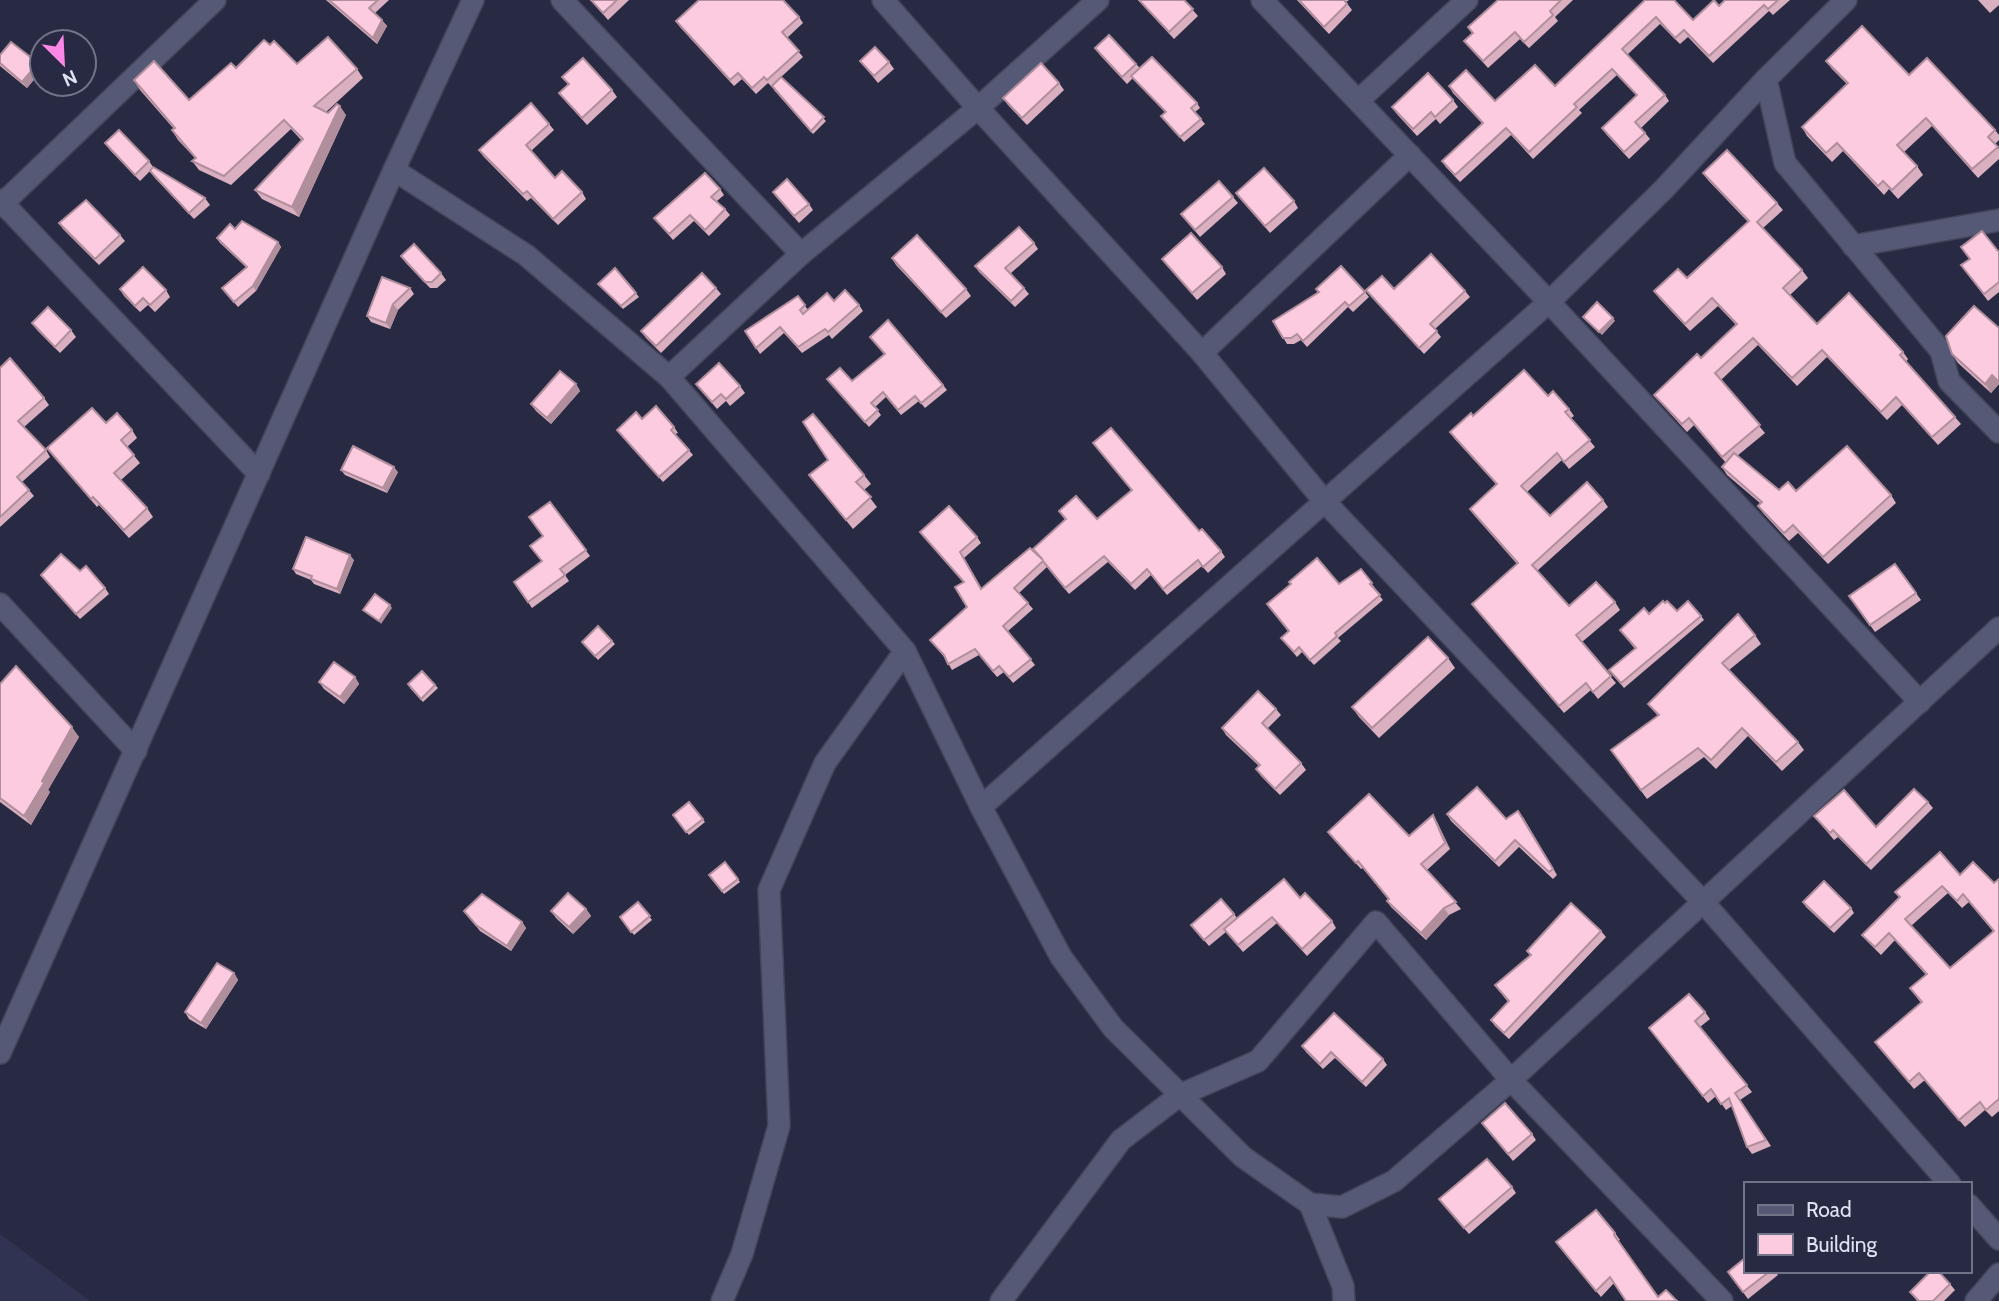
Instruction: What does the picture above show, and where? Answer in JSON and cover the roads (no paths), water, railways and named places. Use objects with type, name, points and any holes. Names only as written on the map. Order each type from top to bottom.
[{"type":"street","points":[[215,0],[1,203],[259,474]]},
{"type":"street","points":[[0,1054],[394,170],[473,0]]},
{"type":"street","points":[[562,0],[801,254]]},
{"type":"street","points":[[883,0],[1202,353],[1325,502],[1704,903],[1948,1182]]},
{"type":"street","points":[[669,377],[801,254],[978,108],[1098,0]]},
{"type":"street","points":[[1262,0],[1549,302],[1920,702]]},
{"type":"street","points":[[1359,100],[1466,0]]},
{"type":"street","points":[[981,807],[1549,302],[1664,189],[1766,79],[1846,0]]},
{"type":"street","points":[[1766,79],[1785,163],[1941,351],[1949,382],[1999,432]]},
{"type":"street","points":[[1202,353],[1410,155]]},
{"type":"street","points":[[394,170],[526,255],[669,377],[905,651],[981,807],[1061,957],[1114,1028],[1243,1157],[1310,1204],[1342,1207],[1394,1181],[1511,1080],[1920,702],[1995,640]]},
{"type":"street","points":[[1853,246],[1999,220]]},
{"type":"street","points":[[0,604],[136,751]]},
{"type":"street","points":[[722,1301],[742,1254],[779,1126],[769,890],[825,763],[905,651]]},
{"type":"street","points":[[1001,1301],[1121,1140],[1180,1095],[1258,1061],[1376,922],[1511,1080],[1722,1301]]},
{"type":"street","points":[[1310,1204],[1343,1286],[1344,1301]]},
{"type":"street","points":[[1971,1207],[1999,1239]]},
{"type":"street","points":[[1976,1301],[1999,1274]]}]
